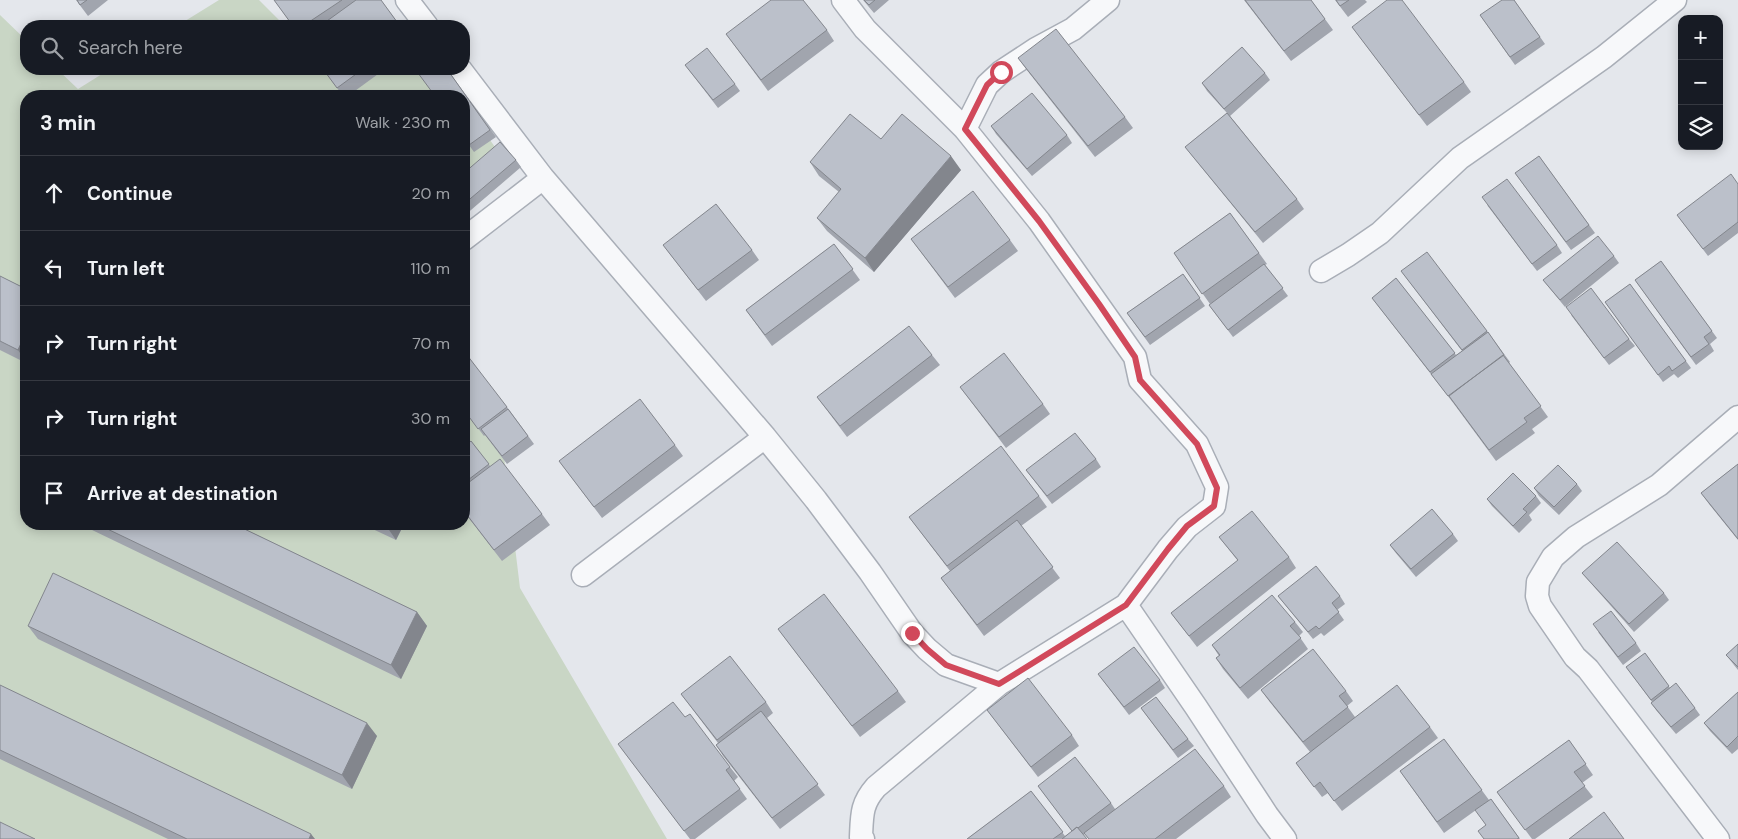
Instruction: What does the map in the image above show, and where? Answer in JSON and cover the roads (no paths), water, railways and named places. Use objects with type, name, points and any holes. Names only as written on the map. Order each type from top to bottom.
[{"type":"street","points":[[407,0],[422,20]]},
{"type":"street","points":[[843,0],[866,29],[965,129],[1039,221],[1135,357],[1140,380],[1197,444],[1217,488],[1214,506],[1187,526],[1126,605],[999,684],[876,787],[868,796],[862,810],[861,837],[863,839]]},
{"type":"street","points":[[965,129],[987,85],[1001,72],[1036,49],[1073,29],[1108,0]]},
{"type":"street","points":[[1321,270],[1348,255],[1380,233],[1460,158],[1604,57],[1675,0]]},
{"type":"street","points":[[465,75],[543,178],[765,437],[816,500],[870,572],[912,633],[946,665],[999,684]]},
{"type":"street","points":[[470,234],[543,178]]},
{"type":"street","points":[[1718,839],[1588,669],[1575,657],[1540,606],[1537,596],[1538,582],[1554,558],[1576,538],[1659,484],[1738,417]]},
{"type":"street","points":[[583,575],[765,437]]},
{"type":"street","points":[[1126,605],[1285,839]]}]
